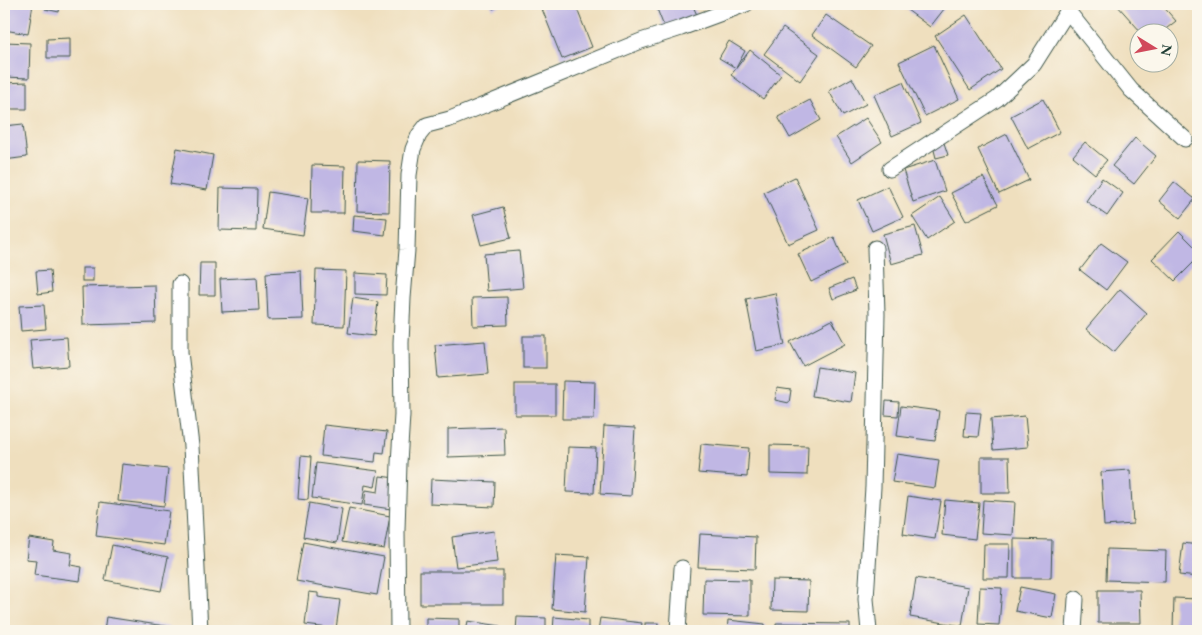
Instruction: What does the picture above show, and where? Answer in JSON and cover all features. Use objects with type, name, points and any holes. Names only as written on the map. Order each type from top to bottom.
[{"type":"street","points":[[398,631],[397,530],[402,415],[401,343],[407,250],[409,175],[413,149],[419,135],[428,125],[450,119],[641,40],[681,28],[746,4]]},
{"type":"street","points":[[890,168],[997,99],[1034,64],[1070,7],[1131,90],[1185,139]]},
{"type":"street","points":[[869,631],[866,599],[873,487],[877,314],[875,248]]},
{"type":"street","points":[[180,284],[180,352],[191,446],[200,631]]},
{"type":"street","points":[[678,631],[682,568]]},
{"type":"street","points":[[1074,631],[1076,599]]},
{"type":"building","points":[[4,4],[33,4],[28,34],[4,30]]},
{"type":"building","points":[[46,4],[60,4],[59,12],[45,9]]},
{"type":"building","points":[[490,4],[503,4],[493,9]]},
{"type":"building","points":[[540,4],[575,4],[592,47],[562,59]]},
{"type":"building","points":[[655,4],[692,4],[697,15],[665,29]]},
{"type":"building","points":[[899,4],[948,4],[930,27]]},
{"type":"building","points":[[1116,4],[1161,4],[1176,21],[1175,22],[1132,22]]},
{"type":"building","points":[[826,15],[871,46],[856,67],[812,35]]},
{"type":"building","points":[[966,15],[1001,69],[970,90],[935,36]]},
{"type":"building","points":[[783,28],[819,54],[800,81],[764,54]]},
{"type":"building","points":[[70,38],[70,58],[47,58],[47,39]]},
{"type":"building","points":[[729,41],[745,51],[736,68],[719,58]]},
{"type":"building","points":[[4,42],[30,43],[29,78],[4,77]]},
{"type":"building","points":[[934,45],[959,99],[925,116],[899,62]]},
{"type":"building","points":[[750,50],[781,75],[763,99],[731,75]]},
{"type":"building","points":[[852,78],[866,104],[843,116],[829,91]]},
{"type":"building","points":[[27,82],[27,109],[4,109],[4,83]]},
{"type":"building","points":[[903,82],[921,123],[892,136],[874,95]]},
{"type":"building","points":[[1043,99],[1060,132],[1028,149],[1011,116]]},
{"type":"building","points":[[810,100],[821,120],[790,138],[778,117]]},
{"type":"building","points":[[866,118],[882,142],[852,162],[836,137]]},
{"type":"building","points":[[23,124],[27,157],[4,160],[4,126]]},
{"type":"building","points":[[1007,134],[1029,180],[999,194],[978,149]]},
{"type":"building","points":[[1135,138],[1156,156],[1134,184],[1112,166]]},
{"type":"building","points":[[1085,142],[1107,160],[1095,174],[1073,156]]},
{"type":"building","points":[[944,143],[948,155],[936,158],[933,146]]},
{"type":"building","points":[[177,148],[213,155],[207,190],[170,184]]},
{"type":"building","points":[[358,160],[390,161],[389,212],[357,211]]},
{"type":"building","points":[[935,160],[945,191],[913,202],[903,170]]},
{"type":"building","points":[[312,165],[345,166],[344,213],[311,213]]},
{"type":"building","points":[[4,174],[7,175],[5,191],[4,190]]},
{"type":"building","points":[[795,177],[819,230],[788,244],[764,192]]},
{"type":"building","points":[[983,177],[998,205],[966,221],[951,193]]},
{"type":"building","points":[[1102,178],[1123,193],[1107,216],[1086,201]]},
{"type":"building","points":[[1174,182],[1195,199],[1180,218],[1159,201]]},
{"type":"building","points":[[888,186],[903,217],[872,231],[858,200]]},
{"type":"building","points":[[220,188],[257,189],[256,231],[219,230]]},
{"type":"building","points":[[268,192],[308,198],[303,235],[263,229]]},
{"type":"building","points":[[940,197],[955,221],[927,240],[912,216]]},
{"type":"building","points":[[4,205],[7,206],[5,218],[4,218]]},
{"type":"building","points":[[503,207],[511,238],[481,245],[473,215]]},
{"type":"building","points":[[354,215],[387,218],[385,235],[353,231]]},
{"type":"building","points":[[915,226],[923,255],[891,264],[883,234]]},
{"type":"building","points":[[1179,231],[1198,250],[1198,258],[1175,281],[1152,259]]},
{"type":"building","points":[[834,237],[846,265],[811,282],[798,254]]},
{"type":"building","points":[[1101,243],[1127,262],[1106,290],[1080,270]]},
{"type":"building","points":[[519,251],[523,288],[487,291],[484,254]]},
{"type":"building","points":[[200,263],[215,263],[215,295],[199,295]]},
{"type":"building","points":[[82,268],[93,268],[93,281],[82,281]]},
{"type":"building","points":[[50,270],[52,292],[38,294],[36,271]]},
{"type":"building","points":[[316,270],[346,271],[344,326],[314,325]]},
{"type":"building","points":[[301,271],[303,319],[268,320],[266,273]]},
{"type":"building","points":[[355,273],[387,275],[386,295],[355,294]]},
{"type":"building","points":[[257,277],[259,310],[222,312],[220,279]]},
{"type":"building","points":[[852,279],[856,290],[833,299],[829,288]]},
{"type":"building","points":[[155,285],[156,323],[83,325],[82,287]]},
{"type":"building","points":[[1120,289],[1147,313],[1114,352],[1086,329]]},
{"type":"building","points":[[775,293],[785,345],[756,351],[746,299]]},
{"type":"building","points":[[507,297],[508,325],[473,326],[472,298]]},
{"type":"building","points":[[353,298],[378,302],[374,336],[348,333]]},
{"type":"building","points":[[44,305],[46,329],[21,331],[19,306]]},
{"type":"building","points":[[832,320],[845,344],[803,366],[790,342]]},
{"type":"building","points":[[523,336],[546,336],[546,368],[523,368]]},
{"type":"building","points":[[67,337],[69,366],[33,369],[30,340]]},
{"type":"building","points":[[485,341],[488,374],[438,378],[435,345]]},
{"type":"building","points":[[817,367],[855,373],[851,402],[812,396]]},
{"type":"building","points":[[563,381],[595,382],[594,419],[562,419]]},
{"type":"building","points":[[515,384],[555,384],[555,415],[515,415]]},
{"type":"building","points":[[777,388],[791,390],[789,403],[775,400]]},
{"type":"building","points":[[886,401],[899,402],[898,416],[885,415]]},
{"type":"building","points":[[901,406],[939,411],[935,441],[897,436]]},
{"type":"building","points":[[966,412],[981,413],[978,437],[964,436]]},
{"type":"building","points":[[1025,416],[1028,447],[993,450],[991,419]]},
{"type":"building","points":[[324,425],[387,432],[384,453],[376,452],[375,462],[321,456]]},
{"type":"building","points":[[604,426],[635,428],[631,496],[600,494]]},
{"type":"building","points":[[504,427],[505,455],[448,457],[448,429]]},
{"type":"building","points":[[701,444],[749,448],[747,477],[698,473]]},
{"type":"building","points":[[770,445],[808,446],[807,475],[770,474]]},
{"type":"building","points":[[568,447],[596,448],[594,493],[566,492]]},
{"type":"building","points":[[897,454],[939,460],[935,488],[892,482]]},
{"type":"building","points":[[301,456],[311,457],[308,500],[298,499]]},
{"type":"building","points":[[981,457],[1009,457],[1010,493],[981,493]]},
{"type":"building","points":[[316,463],[378,471],[375,487],[365,485],[362,505],[312,498]]},
{"type":"building","points":[[122,464],[168,469],[164,506],[118,501]]},
{"type":"building","points":[[1130,470],[1133,524],[1104,526],[1101,472]]},
{"type":"building","points":[[380,476],[395,478],[391,509],[364,505],[366,490],[378,492]]},
{"type":"building","points":[[431,479],[495,482],[494,507],[430,504]]},
{"type":"building","points":[[908,496],[941,501],[935,539],[903,534]]},
{"type":"building","points":[[945,500],[979,503],[975,539],[942,535]]},
{"type":"building","points":[[983,500],[1015,502],[1013,535],[981,533]]},
{"type":"building","points":[[100,502],[169,511],[164,545],[96,536]]},
{"type":"building","points":[[309,503],[342,509],[337,543],[303,537]]},
{"type":"building","points":[[349,508],[390,516],[384,549],[342,542]]},
{"type":"building","points":[[494,531],[497,562],[456,567],[452,537]]},
{"type":"building","points":[[700,534],[756,537],[755,569],[698,567]]},
{"type":"building","points":[[29,538],[54,542],[53,550],[72,553],[70,565],[82,567],[80,581],[34,575],[36,560],[26,559]]},
{"type":"building","points":[[1014,539],[1052,540],[1051,578],[1014,578]]},
{"type":"building","points":[[303,542],[384,557],[377,595],[296,581]]},
{"type":"building","points":[[1183,543],[1198,545],[1198,577],[1179,575]]},
{"type":"building","points":[[984,544],[1010,544],[1009,578],[983,578]]},
{"type":"building","points":[[112,545],[168,557],[161,591],[105,580]]},
{"type":"building","points":[[1107,549],[1166,551],[1165,582],[1106,580]]},
{"type":"building","points":[[556,555],[589,557],[585,612],[552,609]]},
{"type":"building","points":[[420,571],[503,571],[503,604],[420,604]]},
{"type":"building","points":[[916,578],[968,587],[962,626],[910,617]]},
{"type":"building","points":[[704,579],[750,580],[750,616],[703,615]]},
{"type":"building","points":[[772,580],[809,581],[808,611],[771,610]]},
{"type":"building","points":[[980,587],[1002,588],[999,625],[978,624]]},
{"type":"building","points":[[1020,587],[1056,594],[1052,618],[1015,611]]},
{"type":"building","points":[[1098,590],[1140,590],[1141,623],[1098,623]]},
{"type":"building","points":[[309,592],[318,593],[318,597],[340,600],[336,629],[305,625]]},
{"type":"building","points":[[1174,598],[1198,599],[1198,630],[1173,629]]},
{"type":"building","points":[[106,617],[171,627],[170,631],[104,631]]},
{"type":"building","points":[[517,617],[546,618],[546,631],[516,631]]},
{"type":"building","points":[[554,617],[588,620],[588,631],[553,631]]},
{"type":"building","points":[[426,618],[459,619],[459,631],[426,631]]},
{"type":"building","points":[[600,618],[642,623],[641,631],[598,631]]},
{"type":"building","points":[[728,620],[765,624],[765,631],[727,631]]},
{"type":"building","points":[[468,621],[501,626],[500,631],[466,631]]},
{"type":"building","points":[[645,623],[658,623],[658,631],[645,631]]},
{"type":"building","points":[[776,623],[850,624],[850,631],[776,631]]}]
